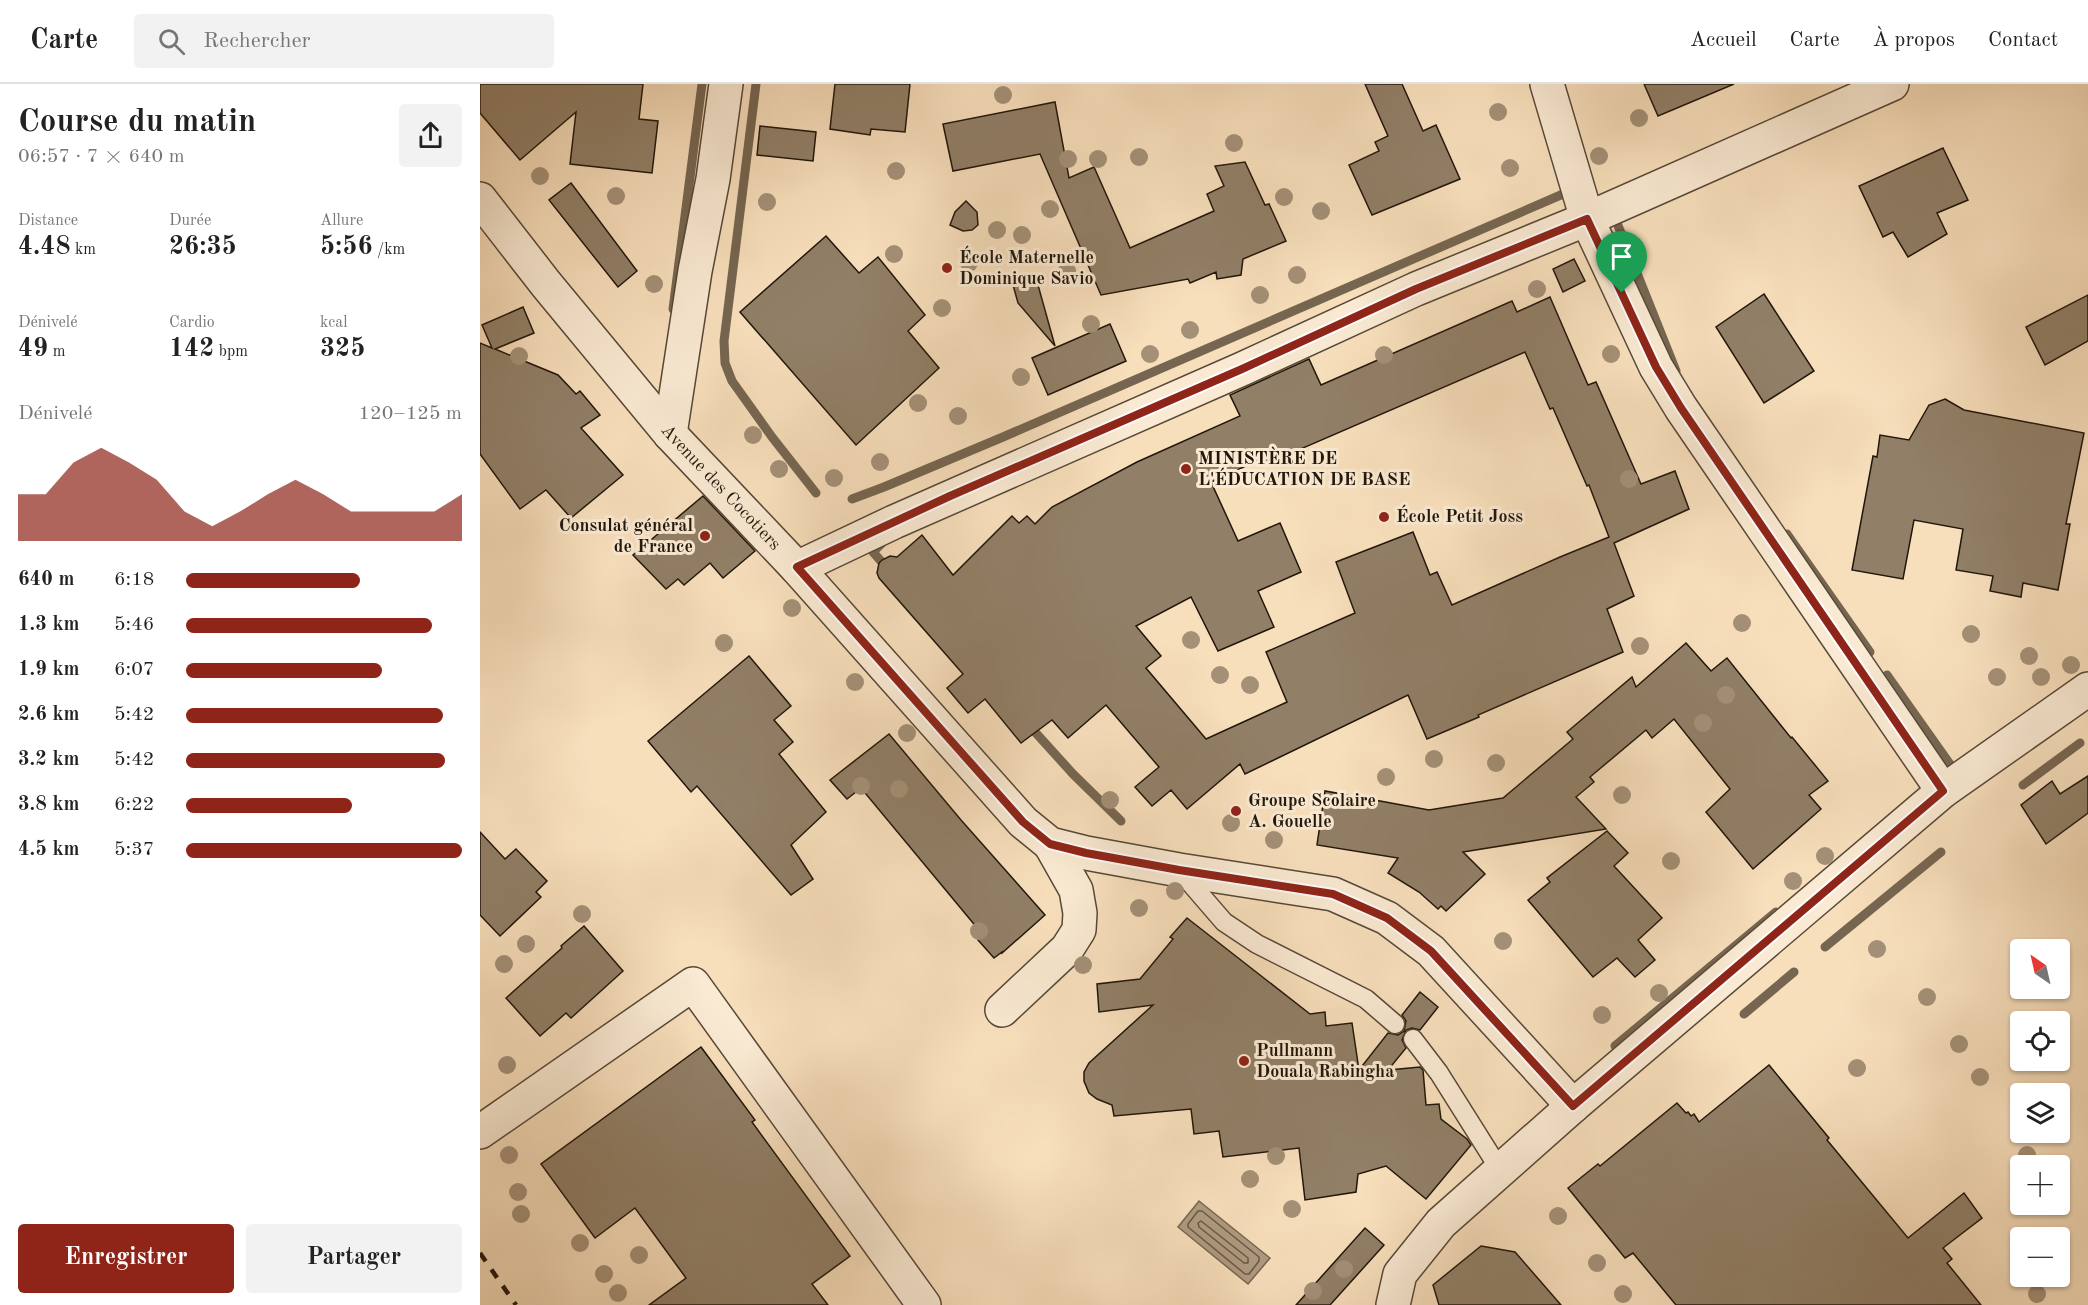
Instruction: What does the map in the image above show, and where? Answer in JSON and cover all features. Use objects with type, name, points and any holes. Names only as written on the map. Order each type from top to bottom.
[{"type":"street","points":[[670,434],[693,282],[713,179],[726,84]]},
{"type":"street","points":[[1546,84],[1587,219],[1656,367],[1681,408],[1943,791]]},
{"type":"street","points":[[797,567],[1416,289],[1587,219],[1892,84]]},
{"type":"street","name":"Avenue des Cocotiers","points":[[480,199],[546,285],[670,434],[797,567],[1023,822],[1050,844],[1179,870],[1333,894],[1387,918],[1431,951],[1573,1106]]},
{"type":"street","points":[[1393,1305],[1400,1274],[1441,1223],[1500,1170],[1943,791],[2088,689]]},
{"type":"street","points":[[1002,1010],[1067,949],[1078,930],[1080,913],[1076,890],[1050,844]]},
{"type":"street","points":[[480,1132],[693,984],[924,1305]]},
{"type":"lane","points":[[1179,870],[1224,922],[1257,944],[1366,999],[1395,1023]]},
{"type":"lane","points":[[1413,1039],[1439,1073],[1500,1170]]},
{"type":"water","points":[[1199,1201],[1270,1258],[1248,1284],[1178,1227]]},
{"type":"building","points":[[480,84],[643,84],[639,119],[658,121],[652,173],[570,164],[576,112],[520,160],[480,113]]},
{"type":"building","points":[[835,84],[910,84],[905,132],[871,129],[870,135],[830,129]]},
{"type":"building","points":[[1365,84],[1402,84],[1423,131],[1436,125],[1460,179],[1372,215],[1349,165],[1379,151],[1375,142],[1388,136]]},
{"type":"building","points":[[1644,84],[1734,84],[1658,116]]},
{"type":"building","points":[[1055,102],[1069,178],[1094,167],[1130,248],[1214,211],[1207,194],[1224,186],[1215,166],[1245,162],[1265,205],[1269,204],[1286,241],[1243,259],[1241,275],[1217,279],[1216,272],[1190,283],[1188,279],[1101,295],[1040,154],[953,171],[943,124]]},
{"type":"building","points":[[760,126],[816,132],[813,161],[757,155]]},
{"type":"building","points":[[1943,148],[1968,200],[1937,213],[1947,234],[1908,257],[1893,232],[1883,237],[1859,186]]},
{"type":"building","points":[[571,183],[637,271],[618,287],[549,200]]},
{"type":"building","points":[[966,201],[977,212],[978,225],[972,230],[963,231],[950,225],[955,212]]},
{"type":"building","points":[[826,236],[859,273],[878,257],[925,315],[908,331],[939,368],[856,445],[740,312]]},
{"type":"building","points":[[1574,259],[1585,281],[1563,292],[1553,269]]},
{"type":"building","points":[[1013,285],[1038,285],[1055,346],[1018,303]]},
{"type":"building","points":[[1764,294],[1814,371],[1764,403],[1716,327]]},
{"type":"building","points":[[2088,295],[2088,341],[2045,365],[2026,327]]},
{"type":"building","points":[[1550,297],[1588,385],[1596,382],[1641,484],[1675,471],[1689,509],[1614,543],[1634,596],[1607,609],[1623,652],[1427,739],[1408,695],[1245,774],[1240,764],[1187,809],[1171,790],[1152,806],[1135,787],[1159,767],[1106,705],[1068,738],[1052,720],[1021,743],[985,699],[968,713],[947,688],[963,674],[879,578],[877,573],[882,560],[890,556],[897,557],[922,535],[953,575],[1012,516],[1019,523],[1027,516],[1035,524],[1052,507],[1137,462],[1240,416],[1230,395],[1309,359],[1321,385],[1512,301],[1517,312]],"holes":[[[1525,352],[1550,409],[1553,408],[1587,486],[1589,485],[1609,537],[1452,605],[1437,572],[1430,575],[1413,532],[1336,562],[1355,613],[1266,652],[1287,702],[1206,739],[1146,668],[1161,656],[1136,626],[1191,597],[1218,651],[1274,627],[1258,591],[1301,572],[1280,523],[1238,541],[1211,482],[1263,458],[1266,464]]]},
{"type":"building","points":[[523,307],[534,333],[495,349],[558,375],[576,394],[580,391],[600,415],[581,428],[623,475],[571,518],[546,490],[520,509],[480,454],[480,343],[492,348],[482,325]]},
{"type":"building","points":[[1110,324],[1126,361],[1048,395],[1032,358]]},
{"type":"building","points":[[1945,399],[1964,410],[2084,433],[2066,524],[2070,524],[2058,590],[2023,583],[2021,597],[1990,591],[1993,576],[1956,570],[1963,529],[1914,520],[1903,579],[1852,570],[1873,456],[1877,457],[1880,435],[1909,440],[1929,405]]},
{"type":"building","points":[[703,496],[755,551],[723,578],[710,563],[684,585],[678,579],[666,589],[633,555]]},
{"type":"building","points":[[1686,643],[1711,671],[1727,658],[1828,781],[1809,795],[1821,809],[1753,869],[1706,812],[1730,789],[1674,719],[1652,738],[1646,730],[1590,777],[1594,782],[1576,797],[1606,829],[1463,852],[1485,874],[1446,911],[1441,906],[1438,909],[1419,892],[1388,873],[1398,858],[1317,845],[1325,791],[1429,810],[1503,798],[1573,739],[1567,732],[1632,677],[1636,687]]},
{"type":"building","points":[[749,656],[791,706],[774,720],[793,742],[779,754],[826,812],[791,845],[813,879],[791,895],[697,786],[691,792],[648,741]]},
{"type":"building","points":[[889,734],[1045,915],[994,958],[978,940],[983,935],[861,788],[847,799],[830,780]]},
{"type":"building","points":[[2088,776],[2088,813],[2046,844],[2021,805],[2052,781],[2060,794]]},
{"type":"building","points":[[1607,831],[1628,853],[1614,866],[1662,918],[1638,940],[1655,960],[1635,977],[1617,958],[1593,977],[1528,900],[1550,882],[1547,878]]},
{"type":"building","points":[[480,832],[505,859],[516,849],[547,881],[536,892],[541,897],[500,936],[480,915]]},
{"type":"building","name":"Pullmann Douala Rabingha","points":[[1187,918],[1310,1014],[1325,1012],[1326,1026],[1352,1023],[1359,1070],[1388,1033],[1398,1035],[1404,1031],[1406,1021],[1402,1015],[1420,992],[1438,1007],[1420,1030],[1412,1028],[1406,1030],[1402,1040],[1406,1048],[1388,1070],[1420,1067],[1423,1070],[1426,1105],[1439,1104],[1441,1119],[1467,1139],[1471,1145],[1426,1199],[1386,1166],[1358,1174],[1356,1192],[1305,1200],[1299,1148],[1223,1157],[1219,1131],[1194,1134],[1191,1109],[1114,1116],[1112,1105],[1089,1093],[1084,1081],[1084,1072],[1089,1063],[1153,1005],[1099,1012],[1097,984],[1140,979],[1173,939],[1170,937]]},
{"type":"building","points":[[584,926],[623,971],[571,1018],[566,1013],[540,1036],[506,998]]},
{"type":"building","points":[[701,1047],[755,1120],[752,1122],[850,1256],[812,1284],[828,1305],[649,1305],[686,1278],[635,1208],[595,1238],[541,1164]]},
{"type":"building","points":[[1769,1065],[1908,1238],[1964,1193],[1982,1218],[1943,1248],[1952,1259],[1947,1263],[1981,1305],[1676,1305],[1633,1253],[1625,1258],[1568,1188],[1598,1164],[1600,1166],[1677,1103],[1686,1113],[1688,1112],[1691,1116],[1694,1114],[1699,1122]]},
{"type":"building","points":[[1365,1228],[1384,1245],[1330,1305],[1296,1305]]},
{"type":"building","points":[[1481,1246],[1515,1252],[1561,1305],[1439,1305],[1433,1285]]},
{"type":"waterway","points":[[673,309],[702,84]]},
{"type":"waterway","points":[[756,84],[724,341],[725,363],[732,381],[816,493]]},
{"type":"waterway","points":[[852,499],[1003,437],[1570,191]]},
{"type":"waterway","points":[[1617,223],[1676,371]]},
{"type":"waterway","points":[[1787,534],[1870,652]]},
{"type":"waterway","points":[[884,541],[873,552],[887,568]]},
{"type":"waterway","points":[[1887,675],[1952,767]]},
{"type":"waterway","points":[[1035,732],[1073,774],[1121,821]]},
{"type":"waterway","points":[[2023,785],[2080,743]]},
{"type":"waterway","points":[[1825,947],[1941,852]]},
{"type":"waterway","points":[[1615,1046],[1776,912]]},
{"type":"waterway","points":[[1744,1014],[1794,972]]},
{"type":"railway","points":[[480,1253],[516,1305]]},
{"type":"place","name":"École Maternelle Dominique Savio","points":[[947,268]]},
{"type":"place","name":"MINISTÈRE DE L'ÉDUCATION DE BASE","points":[[1186,469]]},
{"type":"place","name":"École Petit Joss","points":[[1384,517]]},
{"type":"place","name":"Consulat général de France","points":[[705,536]]},
{"type":"place","name":"Groupe Scolaire A. Gouelle","points":[[1236,811]]},
{"type":"place","name":"Pullmann Douala Rabingha","points":[[1244,1061]]},
{"type":"route","points":[[1587,219],[1622,293],[1656,367],[1681,408],[1943,791],[1573,1106],[1431,951],[1387,918],[1333,894],[1179,870],[1050,844],[1023,822],[797,567],[950,496],[1242,369],[1416,289],[1587,219]]}]
